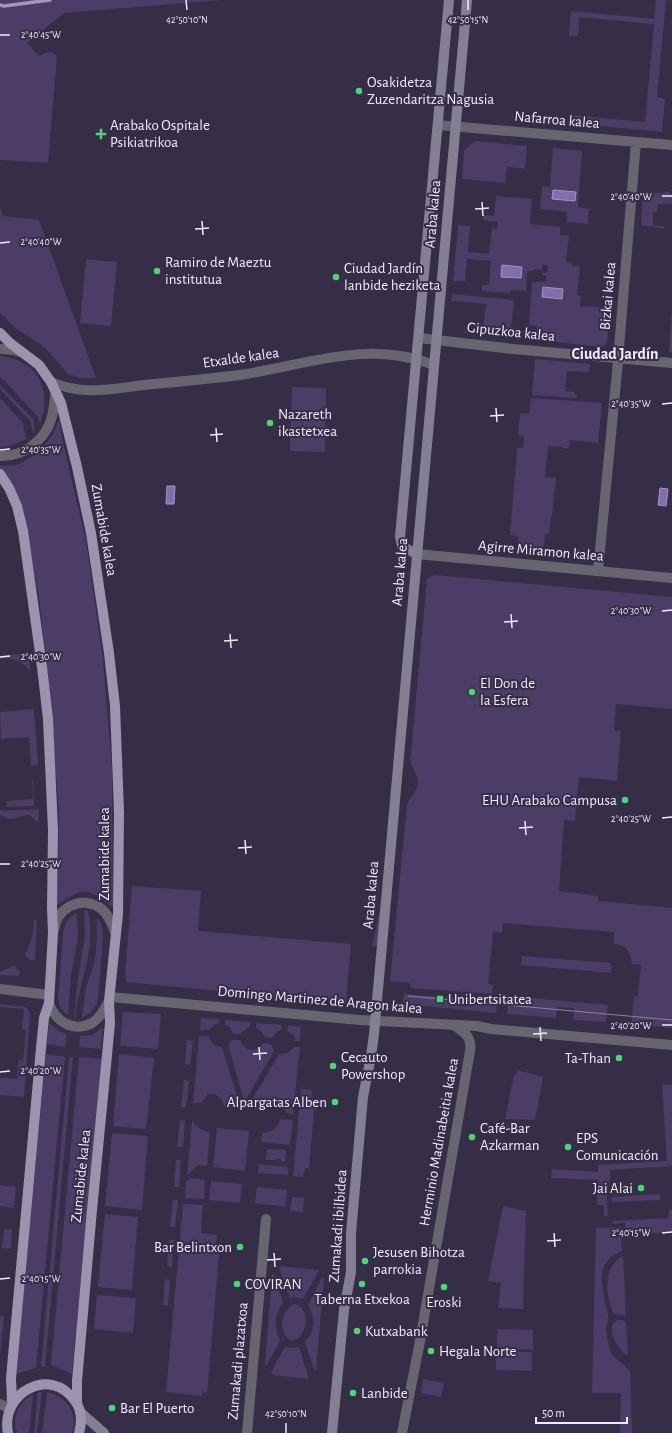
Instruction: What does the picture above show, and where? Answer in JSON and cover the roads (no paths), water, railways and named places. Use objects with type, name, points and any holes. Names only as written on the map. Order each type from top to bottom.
[{"type":"main road","name":"Zumabide kalea","points":[[0,333],[10,343],[40,365],[51,382],[65,414],[87,511],[109,653],[116,725],[119,812],[118,908],[110,999],[110,1023],[77,1381],[81,1420],[80,1433]]},
{"type":"main road","points":[[0,474],[9,488],[17,506],[23,531],[42,666],[48,719],[51,780],[53,933],[49,999],[44,1018],[11,1378],[7,1404],[7,1432]]},
{"type":"main road","points":[[7,1404],[18,1394],[28,1388],[37,1384],[45,1384],[60,1387],[72,1397],[79,1408]]},
{"type":"street","name":"Araba kalea","points":[[413,552],[402,546],[400,537],[449,0]]},
{"type":"street","name":"Araba kalea","points":[[375,1020],[413,552],[437,340],[467,0]]},
{"type":"street","name":"Nafarroa kalea","points":[[438,126],[672,145]]},
{"type":"street","name":"Bizkai kalea","points":[[598,571],[636,142]]},
{"type":"street","name":"Gipuzkoa kalea","points":[[419,338],[513,349],[672,363]]},
{"type":"street","points":[[0,348],[23,353]]},
{"type":"street","name":"Etxalde kalea","points":[[51,382],[73,389],[90,390],[240,375],[336,356],[354,354],[391,355],[417,359],[434,365]]},
{"type":"street","points":[[0,456],[24,451],[41,437],[50,422],[56,392]]},
{"type":"street","name":"Agirre Miramon kalea","points":[[413,552],[672,578]]},
{"type":"street","points":[[53,933],[55,922],[59,915],[66,908],[80,903],[91,904],[100,908],[110,920],[116,934]]},
{"type":"street","points":[[0,989],[49,999],[55,1017],[65,1024],[82,1026],[91,1023],[98,1018],[110,999]]},
{"type":"street","name":"Domingo Martinez de Aragon kalea","points":[[110,999],[455,1026],[477,1026],[491,1029],[672,1045]]},
{"type":"street","name":"Zumakadi ibilbidea","points":[[332,1433],[344,1310],[352,1272],[351,1233],[363,1097],[372,1056],[375,1020]]},
{"type":"street","name":"Herminio Madinabeitia kalea","points":[[402,1433],[421,1333],[471,1044],[469,1037],[455,1026]]},
{"type":"street","name":"Herminio Madinabeitia kalea","points":[[471,1044],[480,1034],[491,1029]]},
{"type":"street","name":"Zumakadi plazatxoa","points":[[247,1433],[266,1219]]},
{"type":"street","points":[[79,1408],[104,1433]]},
{"type":"waterway","points":[[0,5],[4,6],[50,0]]},
{"type":"tram line","points":[[408,996],[672,1020]]},
{"type":"place","name":"Osakidetza Zuzendaritza Nagusia","points":[[359,91]]},
{"type":"place","name":"Arabako Ospitale Psikiatrikoa","points":[[101,134]]},
{"type":"place","name":"Ramiro de Maeztu institutua","points":[[157,271]]},
{"type":"place","name":"Ciudad Jardín lanbide heziketa","points":[[336,277]]},
{"type":"place","name":"Nazareth ikastetxea","points":[[270,423]]},
{"type":"place","name":"El Don de la Esfera","points":[[472,692]]},
{"type":"place","name":"EHU Arabako Campusa","points":[[625,800]]},
{"type":"place","name":"Unibertsitatea","points":[[440,999]]},
{"type":"place","name":"Ta-Than","points":[[619,1058]]},
{"type":"place","name":"Cecauto Powershop","points":[[333,1066]]},
{"type":"place","name":"Alpargatas Alben","points":[[335,1102]]},
{"type":"place","name":"Café-Bar Azkarman","points":[[472,1137]]},
{"type":"place","name":"EPS Comunicación","points":[[568,1147]]},
{"type":"place","name":"Jai Alai","points":[[641,1188]]},
{"type":"place","name":"Bar Belintxon","points":[[240,1247]]},
{"type":"place","name":"Jesusen Bihotza parrokia","points":[[365,1261]]},
{"type":"place","name":"COVIRAN","points":[[237,1284]]},
{"type":"place","name":"Taberna Etxekoa","points":[[362,1284]]},
{"type":"place","name":"Eroski","points":[[444,1287]]},
{"type":"place","name":"Kutxabank","points":[[357,1331]]},
{"type":"place","name":"Hegala Norte","points":[[431,1351]]},
{"type":"place","name":"Lanbide","points":[[353,1393]]},
{"type":"place","name":"Bar El Puerto","points":[[112,1408]]},
{"type":"district","name":"Ciudad Jardín","points":[[615,354]]}]
